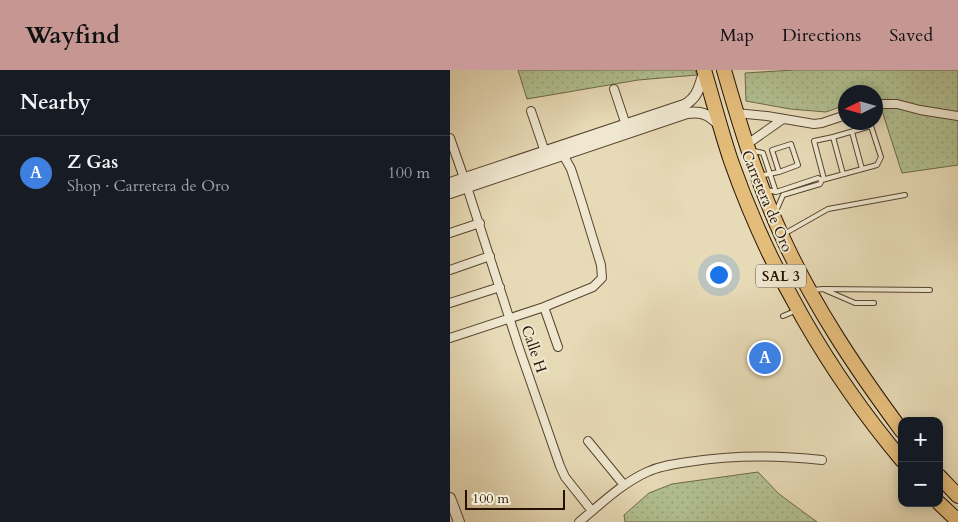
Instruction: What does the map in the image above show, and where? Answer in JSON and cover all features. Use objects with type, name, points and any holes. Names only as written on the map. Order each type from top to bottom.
[{"type":"highway","name":"Carretera de Oro","points":[[724,70],[747,147],[766,183],[775,218],[782,235],[817,290],[843,348],[898,425]]},
{"type":"highway","name":"Carretera de Oro","points":[[704,71],[731,162],[759,230],[791,297],[854,397],[898,455]]},
{"type":"highway","points":[[943,480],[957,496]]},
{"type":"highway","points":[[943,504],[947,498],[957,496]]},
{"type":"highway","points":[[943,507],[958,521]]},
{"type":"street","points":[[450,193],[466,183],[545,152],[561,151],[626,125],[689,103],[698,93],[704,71]]},
{"type":"street","points":[[614,89],[626,125]]},
{"type":"street","points":[[883,104],[897,104],[958,116]]},
{"type":"street","points":[[531,110],[545,152]]},
{"type":"street","points":[[450,183],[466,183],[561,151],[687,113],[705,113],[720,126]]},
{"type":"street","points":[[736,113],[761,115],[814,124],[838,118]]},
{"type":"street","points":[[747,147],[783,119]]},
{"type":"street","name":"Calle H","points":[[451,144],[480,223],[509,318],[560,466],[565,476],[592,511]]},
{"type":"street","points":[[450,338],[544,307],[593,287],[602,278],[601,265],[571,169],[561,151]]},
{"type":"street","points":[[450,233],[480,223]]},
{"type":"street","points":[[450,270],[490,256]]},
{"type":"street","points":[[450,303],[500,287]]},
{"type":"street","points":[[544,307],[558,347]]},
{"type":"street","points":[[588,440],[624,485]]},
{"type":"street","points":[[579,522],[624,485],[647,472],[661,467],[712,458],[760,456],[822,460]]},
{"type":"street","points":[[450,498],[459,522]]},
{"type":"lane","points":[[821,180],[814,141],[858,130]]},
{"type":"lane","points":[[775,218],[783,195],[821,180],[877,165],[880,157],[872,130]]},
{"type":"lane","points":[[852,132],[862,169]]},
{"type":"lane","points":[[833,137],[843,174]]},
{"type":"lane","points":[[747,147],[763,153],[792,144],[798,165],[779,172],[766,183]]},
{"type":"lane","points":[[772,150],[779,172]]},
{"type":"lane","points":[[763,153],[766,183]]},
{"type":"lane","points":[[766,183],[821,180]]},
{"type":"lane","points":[[782,235],[828,209],[905,195]]},
{"type":"lane","points":[[817,290],[930,290]]},
{"type":"lane","points":[[817,290],[855,303],[874,303]]},
{"type":"lane","points":[[783,316],[799,310]]},
{"type":"green space","points":[[518,70],[695,70],[697,75],[638,80],[527,99]]},
{"type":"green space","points":[[794,70],[958,70],[958,165],[902,173],[883,114],[883,85],[838,85],[838,108],[826,112],[790,109],[746,101],[745,73]]},
{"type":"green space","points":[[758,472],[779,494],[817,522],[625,522],[624,515],[649,493],[672,484]]},
{"type":"place","name":"Z Gas","points":[[765,358]]}]
